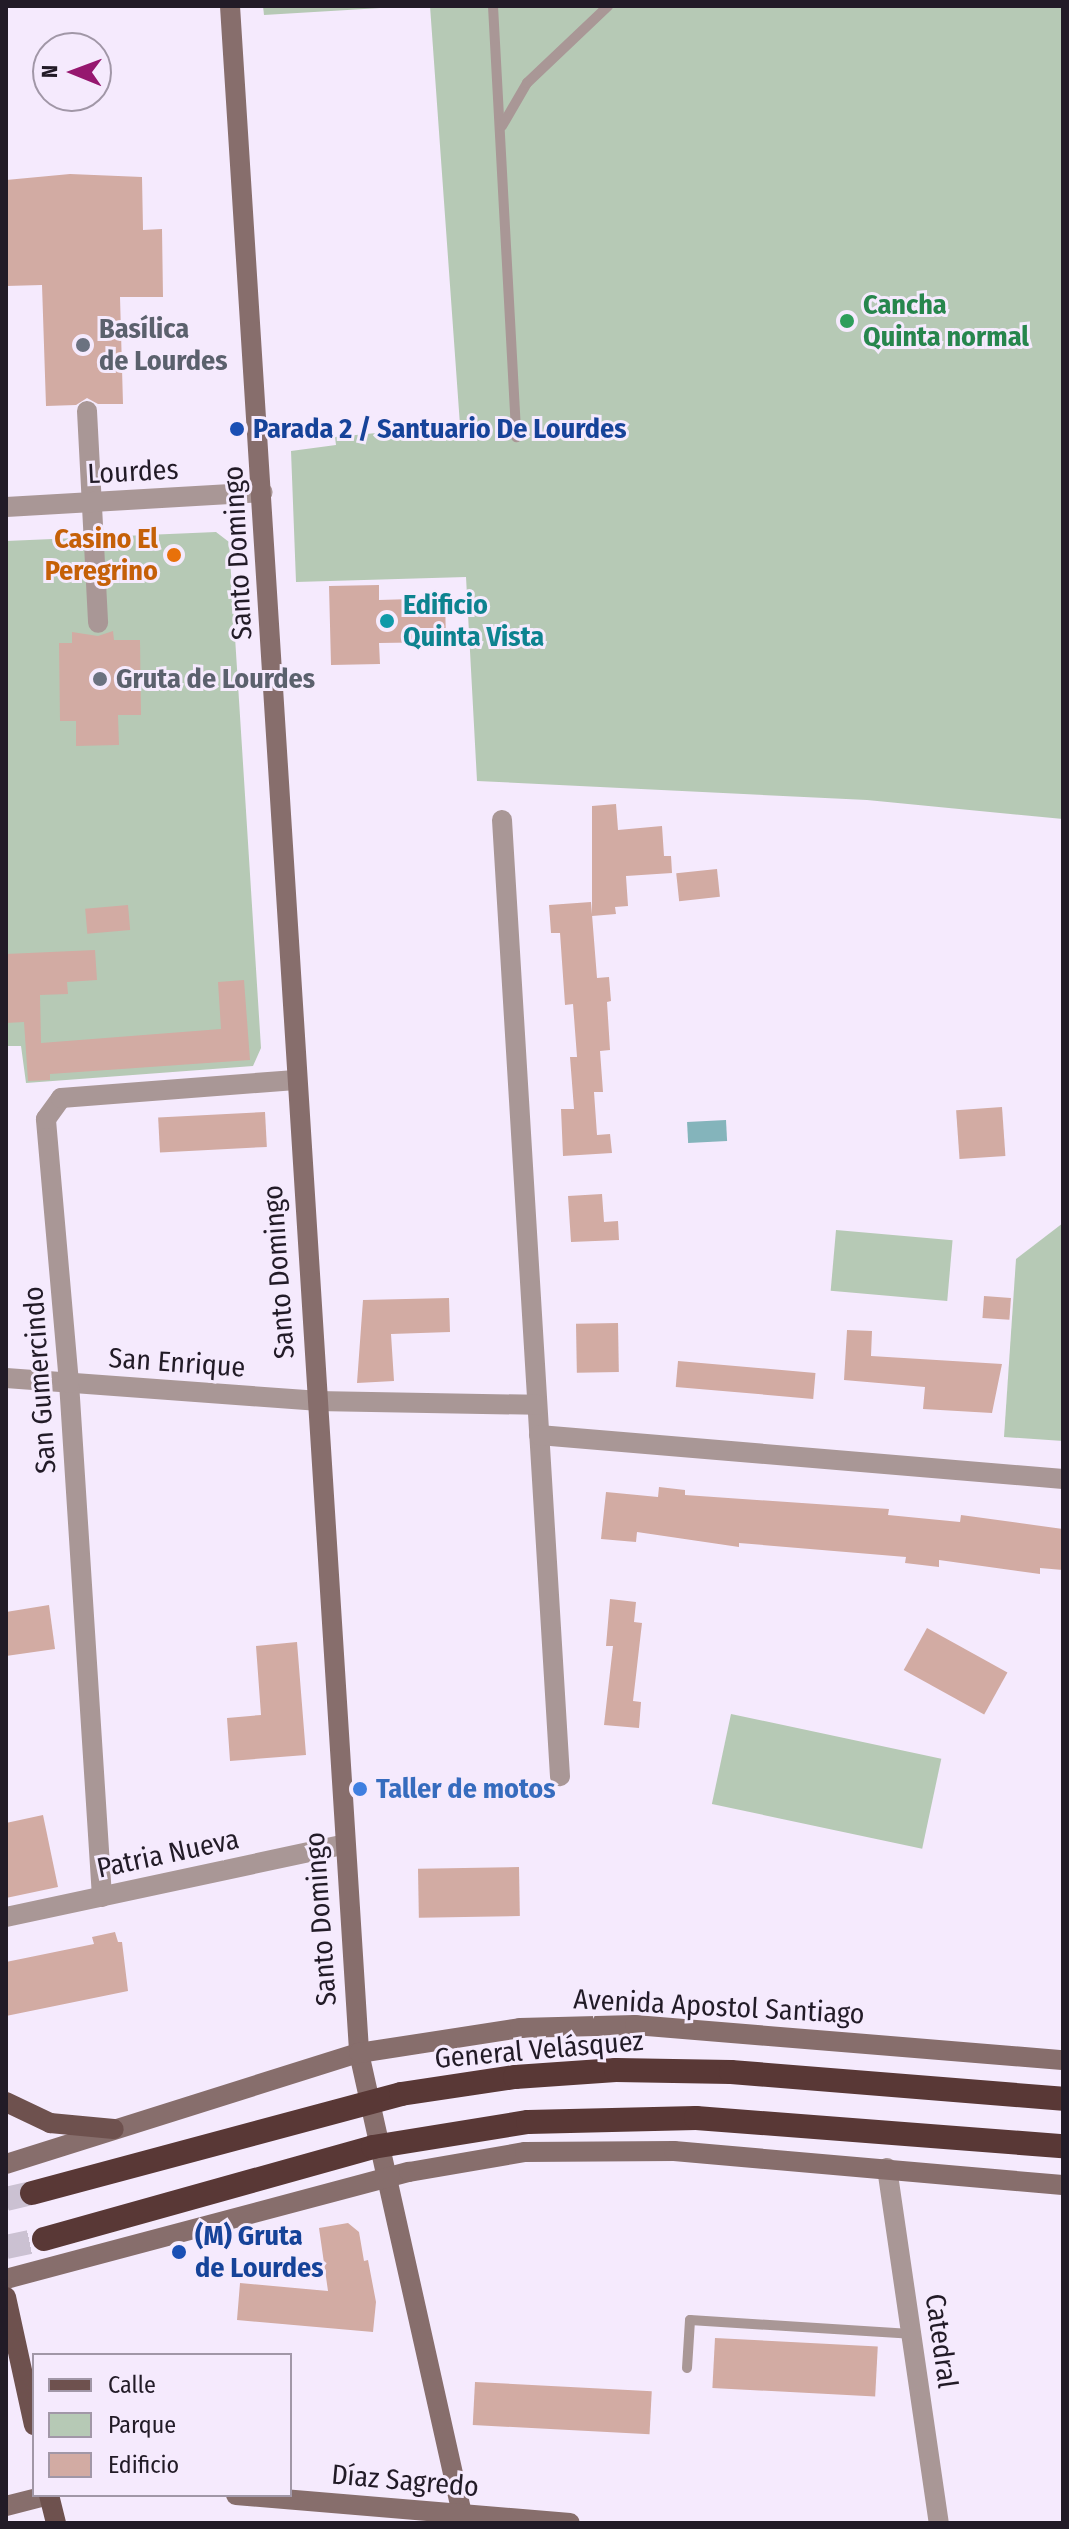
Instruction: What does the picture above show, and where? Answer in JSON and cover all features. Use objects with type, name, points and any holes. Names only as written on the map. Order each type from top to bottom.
[{"type":"highway","name":"General Velásquez","points":[[32,2193],[401,2094],[515,2077],[702,2071],[1063,2099]]},
{"type":"highway","points":[[44,2239],[373,2147],[528,2122],[696,2118],[1063,2146]]},
{"type":"main road","points":[[6,2102],[50,2123],[114,2129]]},
{"type":"main road","points":[[6,2297],[32,2416]]},
{"type":"main road","points":[[50,2497],[56,2523]]},
{"type":"street","name":"Santo Domingo","points":[[230,6],[263,492],[342,1845],[359,2053],[463,2518]]},
{"type":"street","points":[[87,411],[98,623]]},
{"type":"street","name":"Lourdes","points":[[6,507],[263,492]]},
{"type":"street","points":[[502,820],[560,1776]]},
{"type":"street","name":"San Gumercindo","points":[[102,1897],[69,1383],[46,1119],[52,1106],[61,1098],[295,1080]]},
{"type":"street","name":"San Enrique","points":[[6,1378],[316,1401],[537,1405]]},
{"type":"street","points":[[539,1435],[1063,1479]]},
{"type":"street","name":"Patria Nueva","points":[[6,1917],[342,1845]]},
{"type":"street","name":"Avenida Apostol Santiago","points":[[6,2164],[359,2053],[520,2028],[635,2025],[1063,2060]]},
{"type":"street","points":[[6,2279],[388,2177],[525,2152],[621,2149],[887,2168],[1063,2185]]},
{"type":"street","name":"Catedral","points":[[887,2168],[939,2523]]},
{"type":"street","points":[[6,2506],[41,2497]]},
{"type":"street","name":"Díaz Sagredo","points":[[256,2497],[463,2518],[570,2523]]},
{"type":"lane","points":[[493,6],[516,437]]},
{"type":"lane","points":[[501,131],[527,83],[608,6]]},
{"type":"lane","points":[[687,2368],[690,2320],[911,2334]]},
{"type":"green space","points":[[263,6],[414,6],[264,15]]},
{"type":"green space","points":[[430,6],[1063,6],[1063,819],[867,800],[477,781],[466,577],[296,582],[291,451],[336,445],[335,437],[460,425]]},
{"type":"green space","points":[[216,532],[229,542],[261,1048],[253,1066],[26,1083],[21,1046],[6,1046],[6,541]]},
{"type":"green space","points":[[1063,1223],[1063,1441],[1004,1437],[1016,1259]]},
{"type":"green space","points":[[836,1230],[953,1240],[947,1301],[831,1291]]},
{"type":"green space","points":[[731,1714],[941,1759],[922,1849],[712,1804]]},
{"type":"shaded area","points":[[726,1120],[727,1141],[688,1143],[687,1122]]},
{"type":"building","name":"Basílica de Lourdes","points":[[70,174],[142,177],[143,230],[162,229],[163,297],[120,297],[123,404],[98,404],[87,398],[76,405],[46,406],[42,285],[6,286],[6,180]]},
{"type":"building","name":"Edificio Quinta Vista","points":[[379,585],[379,600],[445,598],[446,642],[379,643],[380,664],[331,665],[329,586]]},
{"type":"building","name":"Gruta de Lourdes","points":[[113,631],[114,640],[140,640],[141,715],[118,715],[119,745],[76,746],[76,721],[60,721],[59,643],[72,643],[72,632],[98,636]]},
{"type":"building","points":[[616,804],[618,830],[662,826],[664,856],[671,856],[672,873],[626,876],[628,906],[615,907],[616,914],[592,916],[592,806]]},
{"type":"building","points":[[717,869],[720,897],[679,901],[676,873]]},
{"type":"building","points":[[591,902],[597,978],[609,977],[611,1001],[607,1002],[610,1050],[600,1051],[603,1092],[594,1092],[597,1135],[610,1134],[612,1153],[563,1156],[561,1109],[574,1109],[570,1057],[577,1057],[573,1004],[565,1005],[560,933],[551,933],[549,905]]},
{"type":"building","points":[[128,905],[130,930],[87,934],[85,909]]},
{"type":"building","points":[[95,950],[97,980],[67,982],[68,994],[40,995],[41,1043],[221,1029],[218,982],[244,980],[250,1060],[50,1074],[50,1080],[28,1081],[24,1022],[6,1023],[6,954]]},
{"type":"building","points":[[1002,1107],[1005,1156],[960,1159],[956,1110]]},
{"type":"building","points":[[265,1112],[267,1147],[160,1153],[158,1118]]},
{"type":"building","points":[[602,1194],[604,1222],[618,1221],[619,1240],[571,1242],[568,1196]]},
{"type":"building","points":[[984,1296],[1011,1298],[1009,1320],[982,1318]]},
{"type":"building","points":[[449,1298],[450,1332],[391,1334],[394,1381],[357,1383],[363,1300]]},
{"type":"building","points":[[618,1323],[619,1372],[577,1373],[576,1324]]},
{"type":"building","points":[[847,1330],[872,1331],[871,1356],[1002,1364],[992,1413],[923,1409],[925,1387],[844,1380]]},
{"type":"building","points":[[678,1361],[815,1373],[813,1399],[676,1387]]},
{"type":"building","points":[[659,1487],[685,1490],[685,1495],[889,1509],[888,1515],[960,1522],[961,1515],[1063,1529],[1063,1570],[1040,1568],[1040,1574],[939,1560],[939,1567],[905,1563],[906,1557],[739,1543],[739,1547],[637,1532],[636,1542],[601,1539],[606,1492],[658,1497]]},
{"type":"building","points":[[610,1599],[636,1602],[634,1622],[642,1623],[633,1701],[641,1702],[639,1728],[604,1725],[613,1646],[606,1646]]},
{"type":"building","points":[[49,1605],[55,1649],[6,1656],[6,1612]]},
{"type":"building","points":[[927,1628],[1007,1673],[984,1715],[904,1670]]},
{"type":"building","points":[[297,1642],[306,1755],[230,1761],[227,1718],[261,1715],[256,1646]]},
{"type":"building","points":[[43,1815],[58,1887],[6,1898],[6,1823]]},
{"type":"building","points":[[519,1867],[520,1916],[419,1918],[418,1869]]},
{"type":"building","points":[[115,1932],[118,1942],[122,1942],[128,1991],[6,2016],[6,1962],[94,1944],[92,1937]]},
{"type":"building","points":[[348,2223],[359,2232],[364,2261],[368,2260],[376,2302],[373,2332],[237,2320],[240,2283],[328,2291],[319,2228]]},
{"type":"building","points":[[715,2338],[878,2347],[875,2396],[712,2388]]},
{"type":"building","points":[[475,2382],[652,2391],[650,2434],[473,2425]]},
{"type":"tunnel","points":[[6,2199],[32,2193]]},
{"type":"tunnel","points":[[6,2247],[44,2239]]},
{"type":"place","name":"Cancha Quinta normal","points":[[847,321]]},
{"type":"place","name":"Basílica de Lourdes","points":[[83,345]]},
{"type":"place","name":"Parada 2 / Santuario De Lourdes","points":[[237,429]]},
{"type":"place","name":"Casino El Peregrino","points":[[174,555]]},
{"type":"place","name":"Edificio Quinta Vista","points":[[387,621]]},
{"type":"place","name":"Gruta de Lourdes","points":[[100,679]]},
{"type":"place","name":"Taller de motos","points":[[360,1789]]},
{"type":"place","name":"(M) Gruta de Lourdes","points":[[179,2252]]}]
